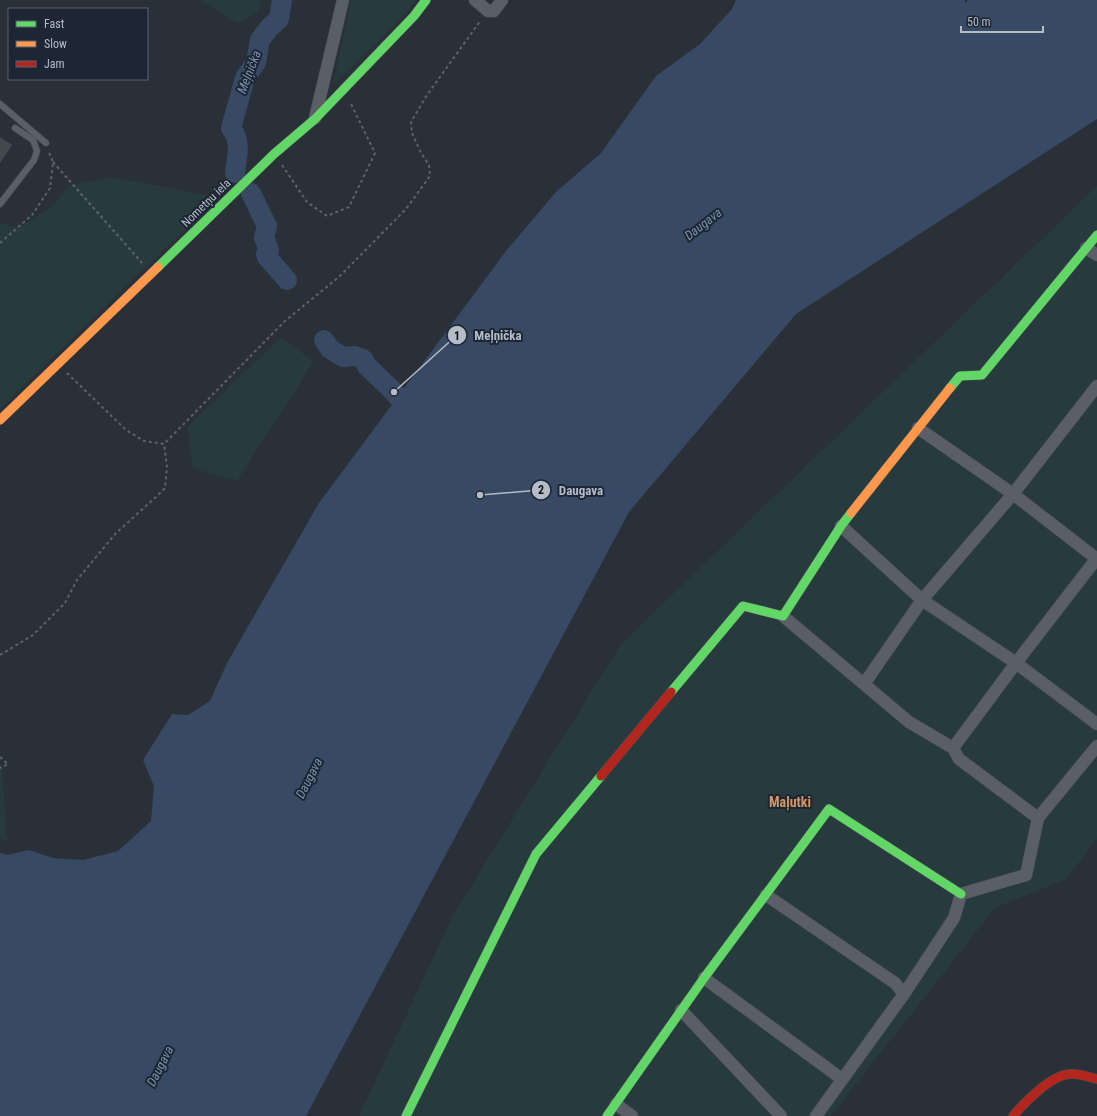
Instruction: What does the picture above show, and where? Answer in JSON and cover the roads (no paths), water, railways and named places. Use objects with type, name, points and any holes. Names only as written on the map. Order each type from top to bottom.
[{"type":"street","points":[[315,119],[343,0]]},
{"type":"street","name":"Nometņu iela","points":[[0,420],[274,154],[315,119],[414,16],[426,0]]},
{"type":"street","points":[[475,0],[488,11],[494,11],[502,0]]},
{"type":"street","points":[[783,616],[841,526],[960,376],[982,376],[1097,235]]},
{"type":"street","points":[[1086,248],[1097,256]]},
{"type":"street","points":[[864,684],[922,600],[1013,494],[1097,386]]},
{"type":"street","points":[[918,428],[1013,494],[1097,559],[953,748]]},
{"type":"street","points":[[841,526],[922,600],[1016,664],[1097,724]]},
{"type":"street","points":[[406,1116],[536,854],[743,606],[783,616],[909,722],[953,748],[959,759],[1038,818]]},
{"type":"street","points":[[607,1116],[704,978],[829,810],[962,894],[1026,875],[1038,818],[1097,746]]},
{"type":"street","points":[[816,1116],[904,994],[954,918],[962,894]]},
{"type":"street","points":[[766,895],[895,983],[904,994]]},
{"type":"street","points":[[704,978],[842,1079]]},
{"type":"street","points":[[682,1010],[781,1116]]},
{"type":"street","points":[[1013,1116],[1022,1105],[1049,1083],[1068,1074],[1097,1079]]},
{"type":"street","points":[[616,1104],[632,1116]]},
{"type":"lane","points":[[0,104],[46,143]]},
{"type":"lane","points":[[0,204],[34,160],[37,151],[33,140],[16,128]]},
{"type":"water","points":[[736,0],[965,0],[965,3],[969,0],[1097,0],[1097,119],[796,314],[629,512],[306,1116],[0,1116],[0,853],[8,855],[29,850],[53,858],[83,860],[118,851],[151,821],[154,786],[143,760],[172,714],[188,715],[210,701],[227,663],[319,503],[506,251],[556,192],[601,153],[656,76],[700,44],[732,9]]},
{"type":"waterway","name":"Meļņička","points":[[235,173],[238,144],[237,138],[231,128],[245,78],[256,62],[260,40],[269,28],[279,19],[282,0]]},
{"type":"waterway","name":"Meļņička","points":[[251,193],[267,226],[264,238],[269,250],[266,254],[267,257],[287,280]]},
{"type":"waterway","name":"Meļņička","points":[[324,340],[330,349],[343,357],[355,356],[363,359],[367,366],[394,392],[415,417]]},
{"type":"place","name":"Meļņička","points":[[394,392]]},
{"type":"place","name":"Daugava","points":[[480,495]]},
{"type":"district","name":"Maļutki","points":[[790,802]]}]
